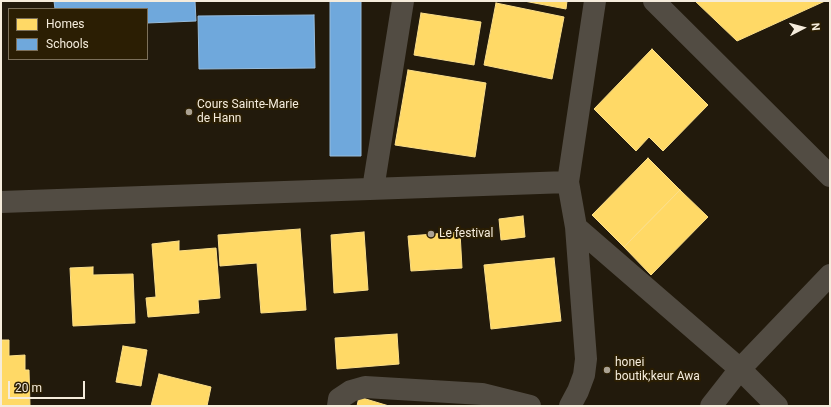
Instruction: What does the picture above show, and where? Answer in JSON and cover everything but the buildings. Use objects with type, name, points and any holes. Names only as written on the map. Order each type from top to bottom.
[{"type":"street","points":[[373,189],[403,1]]},
{"type":"street","points":[[570,406],[578,391],[584,374],[586,359],[576,227],[568,182],[594,1]]},
{"type":"street","points":[[654,1],[830,176]]},
{"type":"street","points":[[1,202],[568,182]]},
{"type":"street","points":[[576,227],[740,369],[776,406]]},
{"type":"street","points":[[711,406],[740,369],[830,275]]},
{"type":"street","points":[[338,406],[339,399],[351,391],[365,387],[482,394],[530,406]]},
{"type":"place","name":"Cours Sainte-Marie de Hann","points":[[189,112]]},
{"type":"place","name":"Le festival","points":[[431,234]]},
{"type":"place","name":"honei boutik;keur Awa","points":[[607,370]]}]
